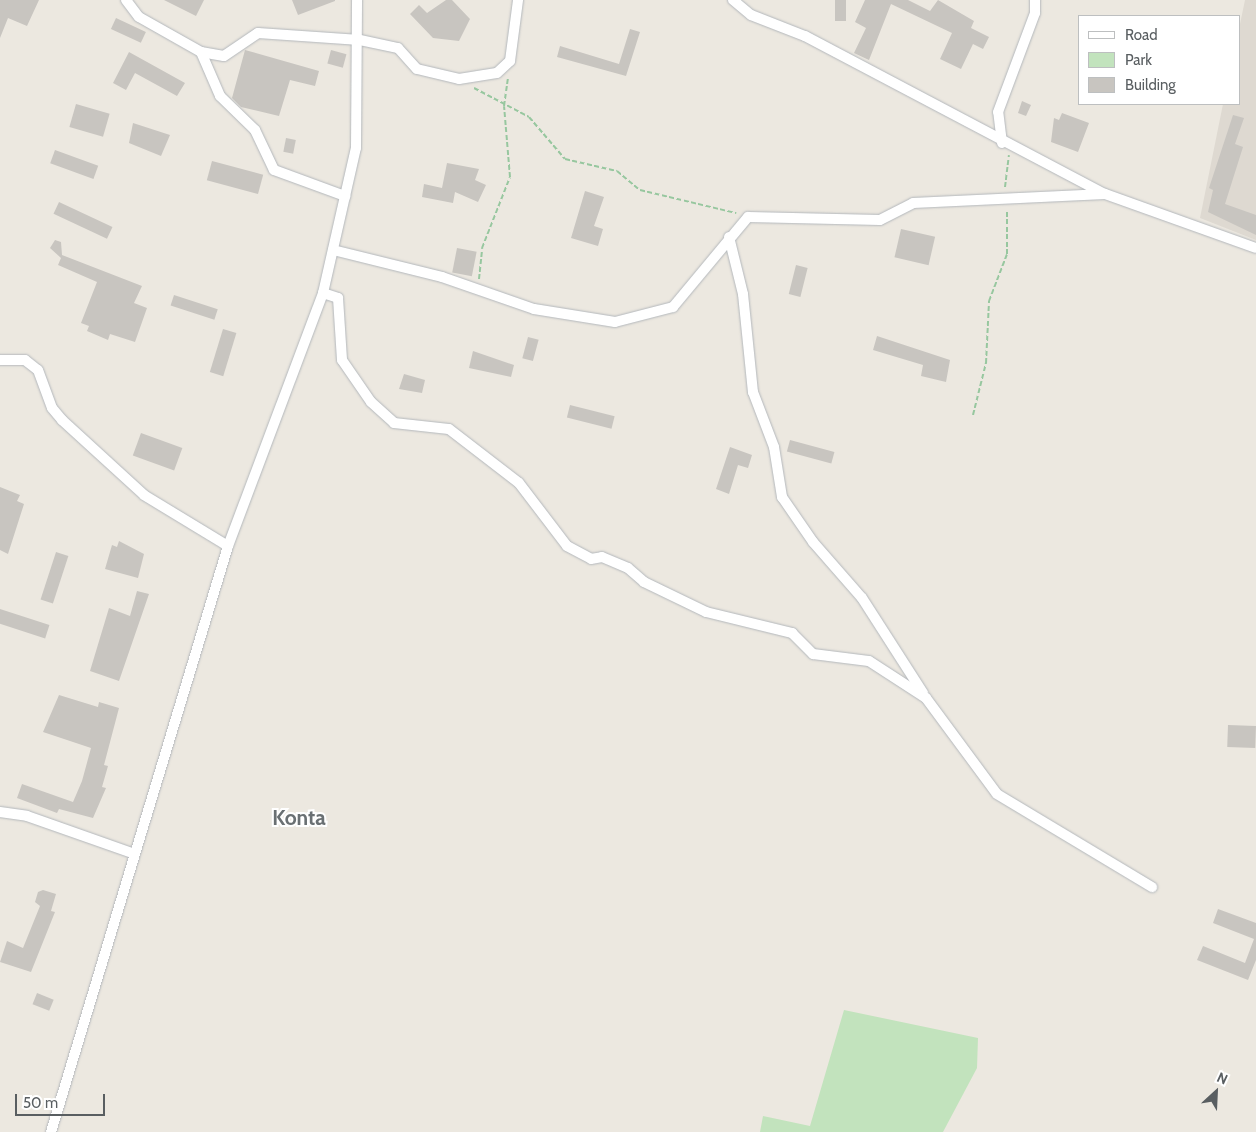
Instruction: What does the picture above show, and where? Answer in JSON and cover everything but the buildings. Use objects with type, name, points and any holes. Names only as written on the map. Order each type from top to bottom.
[{"type":"street","points":[[126,0],[139,17],[201,52],[224,56],[258,33],[360,40],[398,48],[417,69],[459,79],[497,73],[510,61],[518,0]]},
{"type":"street","points":[[52,1132],[228,546],[303,356],[323,293],[356,148],[360,40],[357,0]]},
{"type":"street","points":[[732,0],[751,15],[805,36],[1007,145],[1105,194],[1256,248]]},
{"type":"street","points":[[1007,145],[998,112],[1035,13],[1035,0]]},
{"type":"street","points":[[201,52],[220,96],[255,130],[274,170],[346,196]]},
{"type":"street","points":[[333,250],[479,290],[534,309],[615,322],[673,307],[729,237],[748,217],[880,220],[913,203],[1105,194]]},
{"type":"street","points":[[729,237],[743,294],[753,392],[774,447],[782,497],[813,542],[862,598],[926,698],[997,794],[1152,887]]},
{"type":"street","points":[[323,293],[338,298],[342,360],[371,402],[394,423],[449,429],[520,483],[567,546],[591,559],[602,556],[628,568],[644,582],[706,612],[792,633],[813,654],[869,661],[926,698]]},
{"type":"street","points":[[0,360],[25,360],[38,370],[52,408],[62,420],[144,495],[228,546]]},
{"type":"street","points":[[0,812],[27,816],[135,854]]},
{"type":"path","points":[[479,290],[482,248],[510,177],[504,106],[510,61]]},
{"type":"path","points":[[459,79],[504,106],[530,117],[565,159],[617,171],[640,190],[748,217]]},
{"type":"path","points":[[973,415],[986,363],[989,301],[1007,254],[1007,198],[1004,176],[1007,145]]},
{"type":"shaded area","points":[[1245,0],[1256,0],[1256,240],[1200,218],[1223,105],[1241,105],[1241,19]]},
{"type":"green space","points":[[844,1010],[978,1038],[977,1068],[943,1132],[760,1132],[763,1116],[810,1126]]},
{"type":"district","name":"Konta","points":[[299,818]]}]
